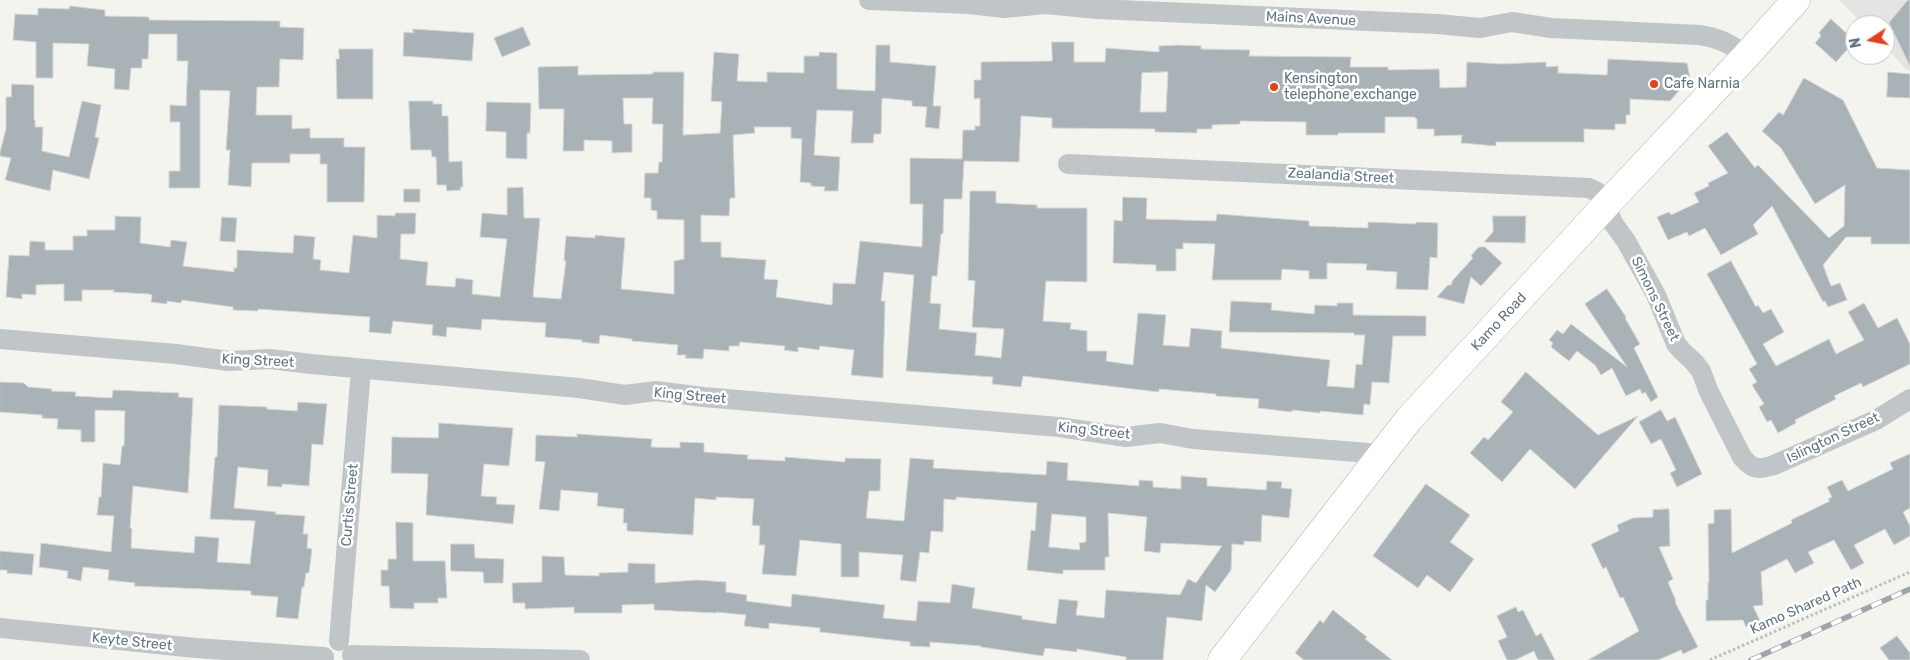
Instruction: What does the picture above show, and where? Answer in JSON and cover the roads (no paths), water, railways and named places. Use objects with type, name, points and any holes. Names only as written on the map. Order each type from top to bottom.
[{"type":"main road","name":"Kamo Road","points":[[1222,660],[1409,419],[1796,0]]},
{"type":"street","name":"Mains Avenue","points":[[869,0],[969,4],[1004,8],[1046,4],[1097,9],[1437,24],[1468,28],[1480,28],[1512,22],[1551,28],[1700,35],[1731,44],[1746,56]]},
{"type":"street","name":"Zealandia Street","points":[[1068,164],[1583,187],[1597,192],[1606,205]]},
{"type":"street","name":"Simons Street","points":[[1606,205],[1613,223],[1626,240],[1656,295],[1676,344],[1694,362],[1742,457],[1754,467]]},
{"type":"street","name":"King Street","points":[[0,339],[176,354],[229,361],[270,359],[579,388],[625,395],[664,391],[703,397],[1059,427],[1126,437],[1160,433],[1194,439],[1381,454]]},
{"type":"street","name":"Curtis Street","points":[[347,652],[361,369]]},
{"type":"street","name":"Islington Street","points":[[1754,467],[1761,469],[1780,462],[1876,420],[1910,399]]},
{"type":"street","name":"Keyte Street","points":[[0,628],[196,648],[325,658]]},
{"type":"street","points":[[325,658],[326,647],[330,644],[347,652],[580,660]]},
{"type":"railway","points":[[1751,660],[1910,589]]},
{"type":"place","name":"Cafe Narnia","points":[[1654,84]]},
{"type":"place","name":"Kensington telephone exchange","points":[[1274,87]]}]
